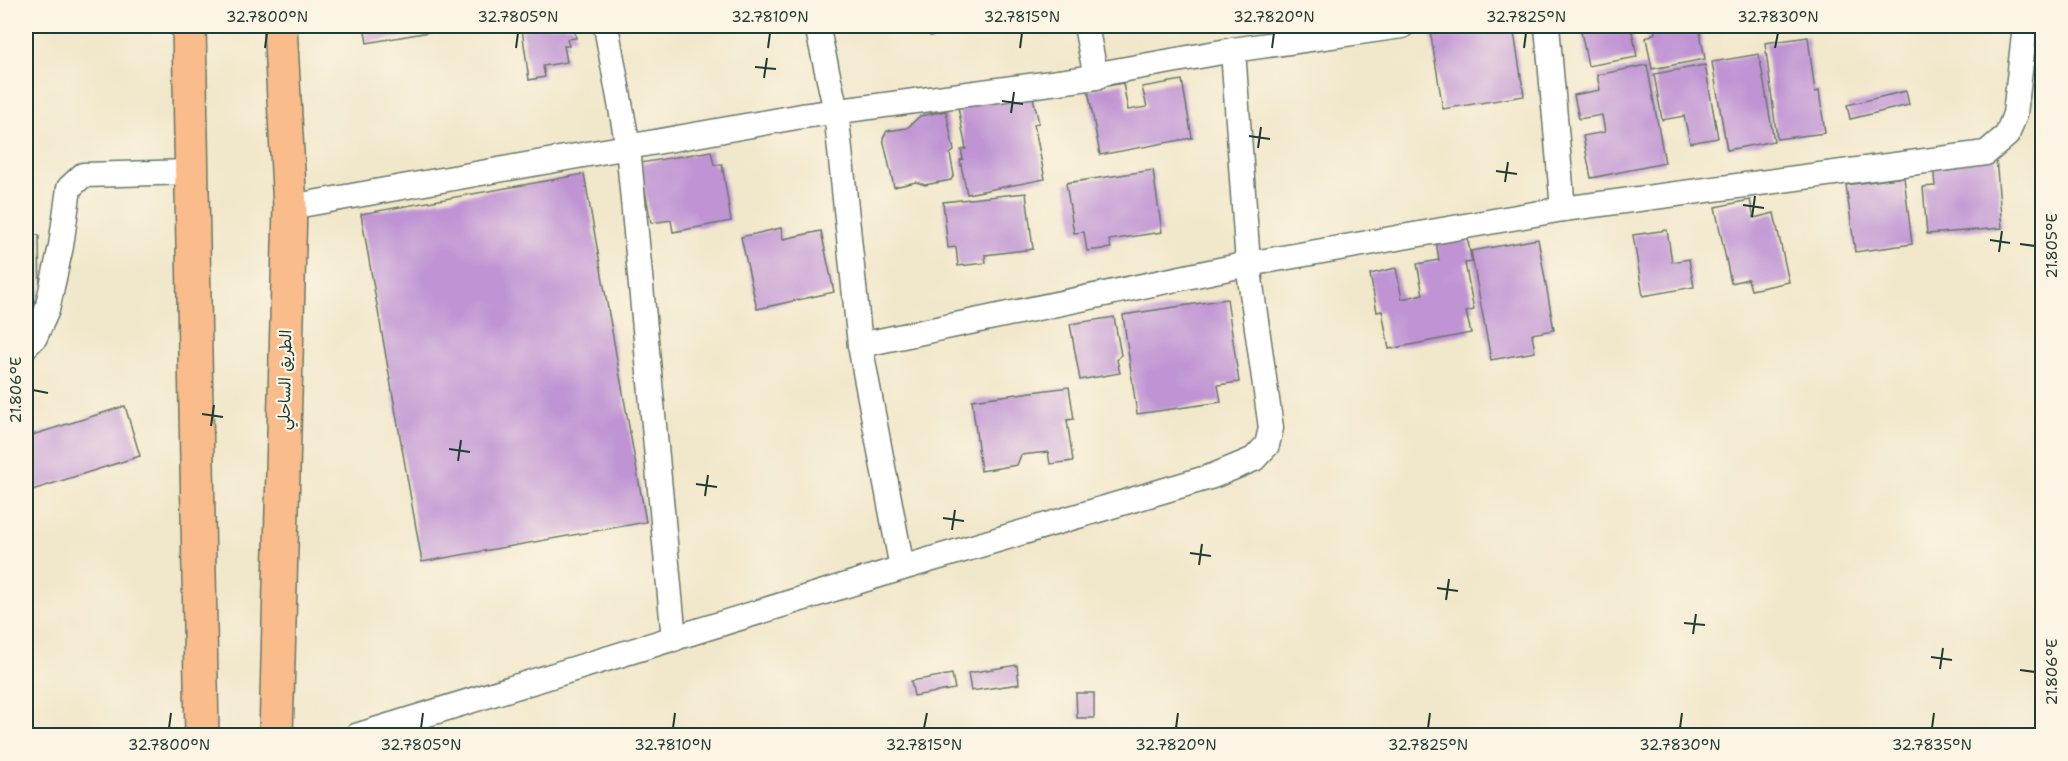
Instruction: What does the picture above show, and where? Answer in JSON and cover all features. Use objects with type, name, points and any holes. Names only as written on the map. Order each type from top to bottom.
[{"type":"highway","points":[[189,26],[202,735]]},
{"type":"highway","name":"الطريق الساحلي","points":[[276,735],[290,207],[280,26]]},
{"type":"street","points":[[606,26],[628,147],[674,639]]},
{"type":"street","points":[[817,26],[836,111],[860,345],[902,568]]},
{"type":"street","points":[[1086,26],[1095,77]]},
{"type":"street","points":[[290,207],[836,111],[1095,77],[1104,73],[1233,50],[1288,33],[1402,26]]},
{"type":"street","points":[[1547,26],[1563,209]]},
{"type":"street","points":[[860,345],[1248,264],[1563,209],[1986,153],[2007,135],[2015,114],[2025,26]]},
{"type":"street","points":[[356,735],[902,568],[1213,476],[1254,459],[1268,445],[1271,428],[1248,264],[1233,50]]},
{"type":"street","points":[[26,364],[30,342],[47,309],[61,246],[69,188],[83,176],[192,172]]},
{"type":"building","points":[[364,26],[457,26],[457,27],[367,43]]},
{"type":"building","points":[[535,26],[574,26],[576,38],[567,39],[569,46],[564,46],[567,62],[543,66],[545,77],[529,80],[522,29]]},
{"type":"building","points":[[928,26],[974,26],[930,36]]},
{"type":"building","points":[[1460,26],[1513,26],[1524,96],[1443,109],[1430,30]]},
{"type":"building","points":[[1580,26],[1631,26],[1637,57],[1588,66]]},
{"type":"building","points":[[1654,26],[1709,26],[1709,30],[1700,32],[1705,59],[1652,69],[1646,38],[1655,33]]},
{"type":"building","points":[[1808,37],[1815,92],[1819,91],[1825,133],[1777,139],[1765,43]]},
{"type":"building","points":[[1759,54],[1774,141],[1727,150],[1712,62]]},
{"type":"building","points":[[1647,65],[1665,163],[1591,178],[1583,136],[1605,132],[1602,115],[1579,119],[1574,95],[1600,90],[1597,75]]},
{"type":"building","points":[[1705,65],[1718,138],[1690,143],[1684,116],[1662,120],[1654,74]]},
{"type":"building","points":[[1182,80],[1192,138],[1100,155],[1088,90],[1123,83],[1128,110],[1147,107],[1142,87]]},
{"type":"building","points":[[1906,91],[1909,105],[1850,119],[1847,105]]},
{"type":"building","points":[[1032,93],[1039,123],[1034,124],[1045,179],[967,194],[960,160],[963,159],[961,150],[966,149],[957,102]]},
{"type":"building","points":[[946,111],[954,151],[950,154],[954,175],[951,180],[925,185],[916,182],[894,187],[883,138],[887,131],[907,128],[920,116]]},
{"type":"building","points":[[711,151],[714,165],[722,164],[731,221],[673,232],[671,220],[651,223],[640,163]]},
{"type":"building","points":[[1996,158],[2002,228],[1927,234],[1923,187],[1935,186],[1933,164]]},
{"type":"building","points":[[1153,170],[1162,232],[1109,240],[1111,248],[1087,251],[1084,232],[1074,233],[1066,183]]},
{"type":"building","points":[[584,174],[646,522],[422,562],[361,214]]},
{"type":"building","points":[[1904,177],[1912,244],[1855,252],[1846,185]]},
{"type":"building","points":[[1026,193],[1033,249],[985,255],[986,263],[958,266],[956,247],[948,248],[943,202]]},
{"type":"building","points":[[1750,200],[1754,218],[1774,213],[1789,282],[1751,290],[1748,279],[1731,283],[1715,207]]},
{"type":"building","points":[[781,228],[783,239],[821,231],[834,292],[757,309],[741,237]]},
{"type":"building","points":[[1667,230],[1672,262],[1689,259],[1694,287],[1643,296],[1633,235]]},
{"type":"building","points":[[26,235],[39,235],[40,302],[26,302]]},
{"type":"building","points":[[1467,236],[1472,262],[1465,263],[1474,310],[1466,312],[1471,333],[1389,349],[1382,311],[1377,312],[1370,274],[1396,268],[1402,299],[1423,294],[1417,264],[1439,260],[1436,241]]},
{"type":"building","points":[[1538,239],[1554,330],[1532,334],[1535,352],[1491,360],[1471,251]]},
{"type":"building","points":[[1227,299],[1239,382],[1218,385],[1221,402],[1137,414],[1123,315]]},
{"type":"building","points":[[1114,317],[1121,355],[1117,360],[1120,373],[1080,380],[1070,324]]},
{"type":"building","points":[[1069,387],[1074,419],[1067,420],[1073,461],[1050,464],[1048,452],[1021,455],[1017,465],[981,471],[972,400]]},
{"type":"building","points":[[125,406],[140,456],[26,492],[26,437]]},
{"type":"building","points":[[1017,665],[1019,684],[971,691],[968,673]]},
{"type":"building","points":[[952,674],[955,689],[914,696],[911,681]]},
{"type":"building","points":[[1076,693],[1094,693],[1094,718],[1077,718]]}]
